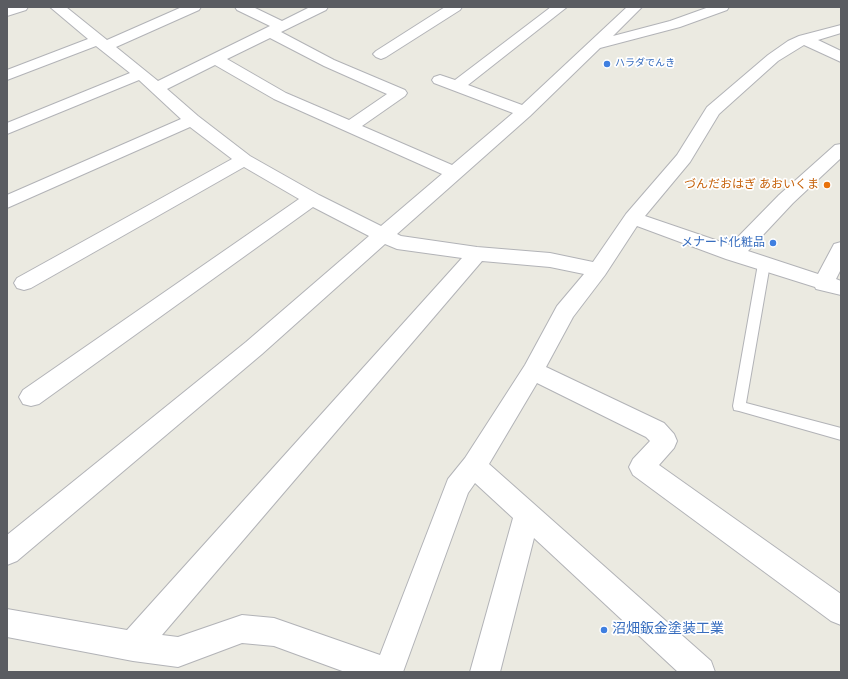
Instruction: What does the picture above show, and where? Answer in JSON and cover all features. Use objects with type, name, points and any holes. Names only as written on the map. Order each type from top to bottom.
[{"type":"street","points":[[7,12],[21,7]]},
{"type":"street","points":[[57,7],[141,74],[192,120],[244,160],[312,199],[397,242],[477,254],[550,260],[598,270]]},
{"type":"street","points":[[7,75],[102,43],[194,7]]},
{"type":"street","points":[[242,7],[329,62],[399,92],[350,127]]},
{"type":"street","points":[[156,88],[321,7]]},
{"type":"street","points":[[381,54],[455,7]]},
{"type":"street","points":[[457,86],[560,7]]},
{"type":"street","points":[[7,552],[254,348],[524,112],[635,7]]},
{"type":"street","points":[[594,45],[675,24],[722,7]]},
{"type":"street","points":[[7,623],[132,646],[178,652],[242,629],[274,632],[387,672],[457,487],[474,466],[533,371],[565,312],[598,270],[633,218],[684,158],[714,111],[773,58],[793,44],[804,38],[841,29]]},
{"type":"street","points":[[804,38],[841,57]]},
{"type":"street","points":[[215,58],[280,96],[454,173]]},
{"type":"street","points":[[7,129],[141,74]]},
{"type":"street","points":[[440,80],[524,112]]},
{"type":"street","points":[[7,202],[192,120]]},
{"type":"street","points":[[733,254],[786,199],[841,149]]},
{"type":"street","points":[[24,283],[244,160]]},
{"type":"street","points":[[31,397],[312,199]]},
{"type":"street","points":[[633,218],[733,254],[832,286],[841,249]]},
{"type":"street","points":[[132,646],[477,254]]},
{"type":"street","points":[[533,371],[655,430],[665,441],[642,467],[841,611]]},
{"type":"street","points":[[474,466],[700,672]]},
{"type":"street","points":[[485,672],[527,514]]},
{"type":"lane","points":[[764,264],[739,406],[841,434]]},
{"type":"place","name":"ハラダでんき","points":[[607,64]]},
{"type":"place","name":"づんだおはぎ あおいくま","points":[[827,185]]},
{"type":"place","name":"メナード化粧品","points":[[773,243]]},
{"type":"place","name":"沼畑鈑金塗装工業","points":[[604,630]]}]
